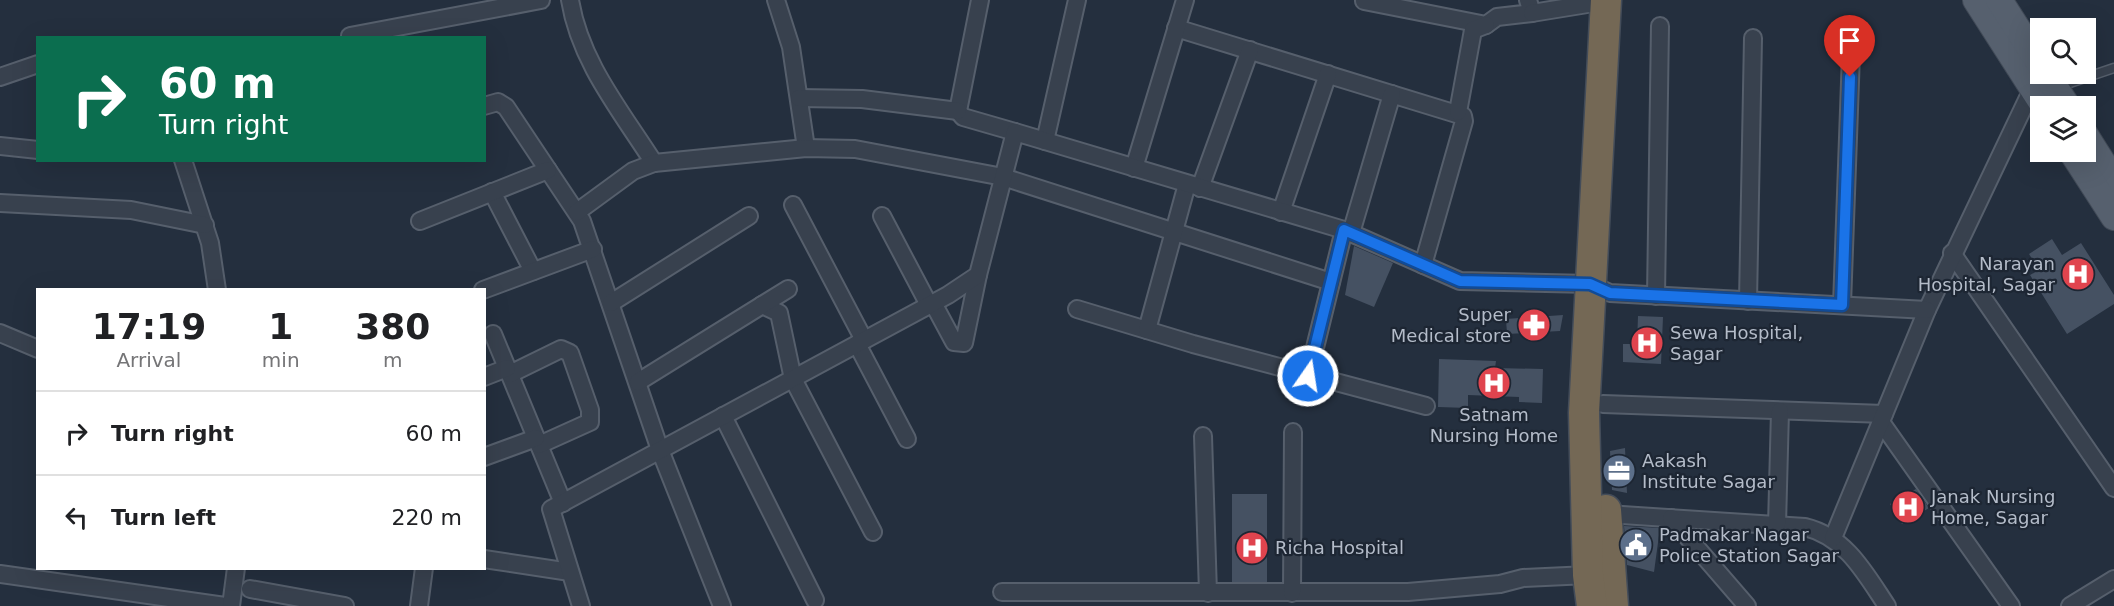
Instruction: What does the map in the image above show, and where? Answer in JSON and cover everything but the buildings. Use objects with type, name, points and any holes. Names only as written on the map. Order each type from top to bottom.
[{"type":"highway","points":[[1611,0],[1600,289],[1607,514],[1613,606]]},
{"type":"highway","points":[[1592,606],[1588,575],[1584,413],[1600,289]]},
{"type":"main road","points":[[1976,0],[2048,89]]},
{"type":"main road","points":[[1999,0],[2030,48]]},
{"type":"main road","points":[[2096,152],[2114,181]]},
{"type":"main road","points":[[2078,162],[2114,217]]},
{"type":"street","points":[[350,36],[541,0]]},
{"type":"street","points":[[570,0],[578,37],[591,64],[654,163]]},
{"type":"street","points":[[776,0],[791,47],[806,148]]},
{"type":"street","points":[[958,111],[980,0]]},
{"type":"street","points":[[1045,141],[1077,0]]},
{"type":"street","points":[[1134,168],[1185,0]]},
{"type":"street","points":[[1458,112],[1473,30],[1497,17],[1530,6],[1611,0]]},
{"type":"street","points":[[1364,1],[1486,25]]},
{"type":"street","points":[[1656,296],[1660,26]]},
{"type":"street","points":[[1176,28],[1458,112],[1464,121],[1423,265]]},
{"type":"street","points":[[1748,301],[1753,38]]},
{"type":"street","points":[[1147,330],[1174,232],[1250,50]]},
{"type":"street","points":[[1842,305],[1851,54]]},
{"type":"street","points":[[0,77],[36,65]]},
{"type":"street","points":[[1281,212],[1328,74]]},
{"type":"street","points":[[1833,538],[1952,253],[2048,89]]},
{"type":"street","points":[[1308,376],[1331,282],[1392,94]]},
{"type":"street","points":[[799,98],[862,99],[958,111],[963,117],[1348,231],[1460,281],[1600,289],[1656,296],[1927,310]]},
{"type":"street","points":[[486,105],[498,102],[506,107],[577,212],[611,303],[660,450],[722,606]]},
{"type":"street","points":[[882,216],[954,342],[964,343],[978,275],[1014,132]]},
{"type":"street","points":[[0,146],[36,150]]},
{"type":"street","points":[[577,212],[633,171],[654,163],[806,148],[855,149],[1003,177],[1331,282]]},
{"type":"street","points":[[184,162],[205,225],[217,288]]},
{"type":"street","points":[[420,221],[548,170]]},
{"type":"street","points":[[492,192],[533,271]]},
{"type":"street","points":[[0,203],[123,209],[205,225]]},
{"type":"street","points":[[793,205],[907,439]]},
{"type":"street","points":[[611,303],[749,216]]},
{"type":"street","points":[[486,289],[592,249]]},
{"type":"street","points":[[1952,253],[2114,488]]},
{"type":"street","points":[[580,606],[551,509],[931,304],[978,275]]},
{"type":"street","points":[[638,382],[788,289]]},
{"type":"street","points":[[762,305],[779,313],[794,378],[873,532]]},
{"type":"street","points":[[1077,309],[1308,376],[1426,406]]},
{"type":"street","points":[[0,333],[36,348]]},
{"type":"street","points":[[494,334],[563,503]]},
{"type":"street","points":[[486,376],[508,371],[561,349],[570,353],[590,410],[590,422],[538,442],[486,456]]},
{"type":"street","points":[[1603,404],[1780,411],[1882,418]]},
{"type":"street","points":[[1777,525],[1780,411]]},
{"type":"street","points":[[723,417],[815,600]]},
{"type":"street","points":[[1882,418],[2012,606]]},
{"type":"street","points":[[1292,593],[1293,432]]},
{"type":"street","points":[[1203,436],[1219,597]]},
{"type":"street","points":[[1607,514],[1805,527],[1820,530],[1833,538],[1856,561],[1879,604]]},
{"type":"street","points":[[1671,518],[1747,606]]},
{"type":"street","points":[[486,559],[570,573]]},
{"type":"street","points":[[231,606],[236,570]]},
{"type":"street","points":[[419,606],[424,570]]},
{"type":"street","points":[[0,574],[225,606]]},
{"type":"street","points":[[1002,592],[1048,599],[1141,600],[1292,593],[1314,599],[1500,584],[1523,578],[1588,575]]},
{"type":"street","points":[[2070,606],[2114,579]]},
{"type":"street","points":[[250,589],[345,606]]},
{"type":"lane","points":[[2048,89],[2114,68]]},
{"type":"place","name":"Narayan Hospital, Sagar","points":[[2078,274]]},
{"type":"place","name":"Super Medical store","points":[[1534,325]]},
{"type":"place","name":"Sewa Hospital, Sagar","points":[[1647,343]]},
{"type":"place","name":"Satnam Nursing Home","points":[[1494,383]]},
{"type":"place","name":"Aakash Institute Sagar","points":[[1619,471]]},
{"type":"place","name":"Janak Nursing Home, Sagar","points":[[1908,507]]},
{"type":"place","name":"Padmakar Nagar Police Station Sagar","points":[[1636,545]]},
{"type":"place","name":"Richa Hospital","points":[[1252,548]]},
{"type":"route","points":[[1308,376],[1344,230],[1460,281],[1590,284],[1610,293],[1842,305],[1850,77]]}]
